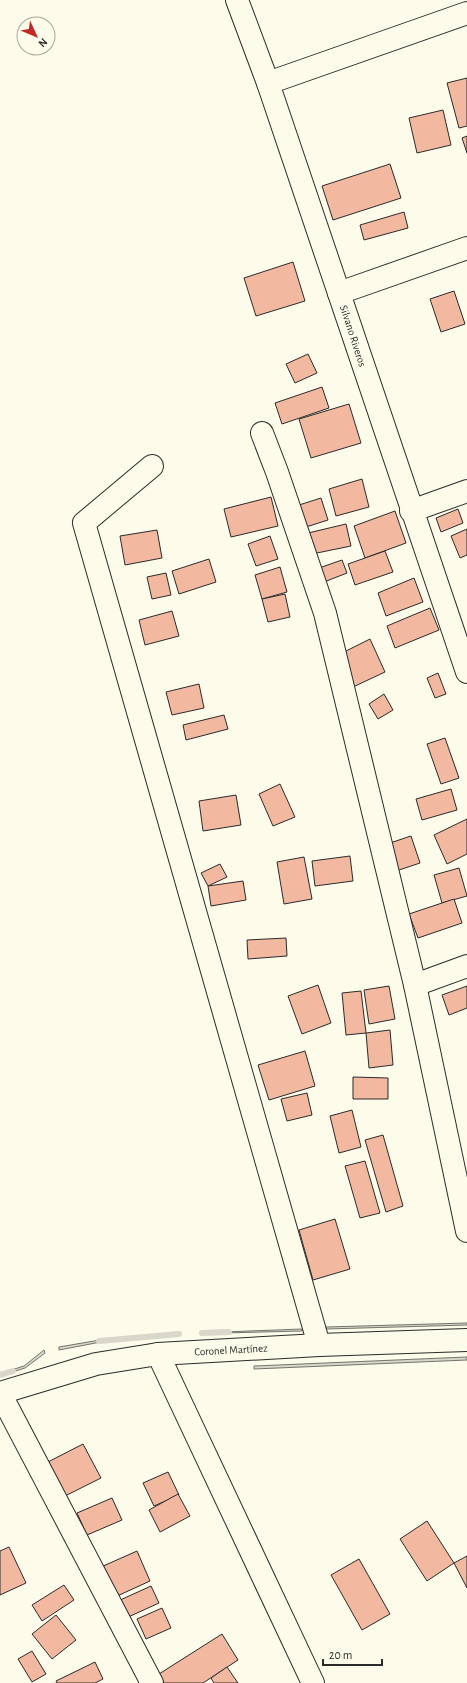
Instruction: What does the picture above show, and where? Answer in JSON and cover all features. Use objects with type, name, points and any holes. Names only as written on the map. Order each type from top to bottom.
[{"type":"street","name":"Silvano Riveros","points":[[237,0],[268,83],[467,672]]},
{"type":"street","points":[[268,83],[467,13]]},
{"type":"street","points":[[339,293],[467,248]]},
{"type":"street","points":[[262,433],[277,472],[325,613],[415,985],[467,1231]]},
{"type":"street","points":[[152,466],[84,523],[319,1344]]},
{"type":"street","points":[[411,510],[467,491]]},
{"type":"street","points":[[415,985],[467,966]]},
{"type":"street","name":"Coronel Martínez","points":[[0,1392],[96,1364],[158,1354],[319,1344],[467,1340]]},
{"type":"street","points":[[158,1354],[313,1683]]},
{"type":"street","points":[[0,1392],[152,1683]]},
{"type":"shaded area","points":[[467,1323],[467,1325],[326,1329],[326,1327]]},
{"type":"shaded area","points":[[302,1329],[302,1331],[223,1333],[223,1332]]},
{"type":"shaded area","points":[[106,1339],[106,1341],[59,1350],[59,1347]]},
{"type":"shaded area","points":[[44,1350],[45,1353],[25,1368],[6,1374],[5,1372],[24,1366]]},
{"type":"shaded area","points":[[467,1357],[467,1360],[254,1369],[254,1366]]},
{"type":"building","points":[[467,78],[467,126],[459,128],[447,83]]},
{"type":"building","points":[[443,110],[451,145],[417,153],[409,118]]},
{"type":"building","points":[[467,136],[467,153],[462,138]]},
{"type":"building","points":[[390,164],[401,198],[333,220],[322,186]]},
{"type":"building","points":[[404,212],[408,228],[364,240],[360,225]]},
{"type":"building","points":[[293,262],[305,301],[256,316],[244,278]]},
{"type":"building","points":[[454,291],[465,324],[441,332],[430,299]]},
{"type":"building","points":[[308,354],[317,373],[295,383],[286,364]]},
{"type":"building","points":[[322,387],[329,408],[282,424],[275,403]]},
{"type":"building","points":[[349,404],[361,443],[311,458],[299,419]]},
{"type":"building","points":[[362,479],[369,507],[336,516],[329,489]]},
{"type":"building","points":[[271,497],[278,526],[231,537],[224,509]]},
{"type":"building","points":[[321,498],[328,520],[306,527],[299,505]]},
{"type":"building","points":[[458,509],[463,523],[441,532],[436,518]]},
{"type":"building","points":[[395,511],[406,543],[365,558],[354,526]]},
{"type":"building","points":[[346,524],[351,546],[312,554],[308,533]]},
{"type":"building","points":[[467,529],[467,555],[460,558],[451,536]]},
{"type":"building","points":[[157,530],[162,558],[125,565],[120,536]]},
{"type":"building","points":[[270,536],[278,559],[256,566],[248,544]]},
{"type":"building","points":[[385,551],[393,572],[355,585],[348,564]]},
{"type":"building","points":[[209,559],[216,582],[179,594],[172,571]]},
{"type":"building","points":[[342,560],[347,573],[324,582],[319,568]]},
{"type":"building","points":[[280,567],[287,592],[262,599],[255,575]]},
{"type":"building","points":[[166,573],[171,595],[152,599],[147,577]]},
{"type":"building","points":[[414,578],[423,602],[386,616],[378,593]]},
{"type":"building","points":[[285,594],[290,617],[268,622],[262,599]]},
{"type":"building","points":[[430,608],[439,630],[395,648],[387,626]]},
{"type":"building","points":[[172,611],[179,636],[145,645],[139,620]]},
{"type":"building","points":[[370,639],[385,672],[353,687],[338,655]]},
{"type":"building","points":[[438,673],[446,694],[435,698],[427,678]]},
{"type":"building","points":[[199,684],[204,708],[172,715],[166,692]]},
{"type":"building","points":[[384,694],[393,710],[378,719],[369,704]]},
{"type":"building","points":[[224,715],[228,729],[186,740],[183,725]]},
{"type":"building","points":[[445,738],[459,778],[441,784],[427,744]]},
{"type":"building","points":[[280,784],[295,817],[273,826],[259,794]]},
{"type":"building","points":[[451,789],[457,810],[422,820],[416,799]]},
{"type":"building","points":[[236,795],[241,825],[203,831],[199,801]]},
{"type":"building","points":[[467,819],[467,854],[447,864],[434,835]]},
{"type":"building","points":[[411,836],[420,863],[396,871],[387,844]]},
{"type":"building","points":[[350,856],[353,881],[315,886],[312,861]]},
{"type":"building","points":[[304,857],[312,899],[284,904],[277,862]]},
{"type":"building","points":[[220,864],[227,877],[208,886],[201,873]]},
{"type":"building","points":[[459,868],[467,896],[442,903],[434,875]]},
{"type":"building","points":[[243,881],[246,900],[211,906],[208,886]]},
{"type":"building","points":[[454,899],[462,923],[418,938],[409,914]]},
{"type":"building","points":[[286,938],[287,956],[248,959],[247,940]]},
{"type":"building","points":[[318,985],[331,1023],[302,1034],[288,996]]},
{"type":"building","points":[[389,986],[395,1019],[369,1024],[364,990]]},
{"type":"building","points":[[467,986],[467,1008],[449,1015],[442,995]]},
{"type":"building","points":[[361,991],[366,1033],[346,1035],[342,993]]},
{"type":"building","points":[[390,1030],[393,1065],[369,1068],[366,1033]]},
{"type":"building","points":[[305,1051],[315,1086],[269,1100],[258,1065]]},
{"type":"building","points":[[353,1077],[388,1078],[388,1099],[353,1099]]},
{"type":"building","points":[[307,1093],[312,1115],[287,1121],[281,1099]]},
{"type":"building","points":[[352,1110],[361,1147],[339,1153],[330,1116]]},
{"type":"building","points":[[383,1135],[403,1206],[386,1212],[365,1140]]},
{"type":"building","points":[[365,1161],[380,1213],[360,1218],[345,1166]]},
{"type":"building","points":[[335,1219],[350,1269],[313,1280],[299,1230]]},
{"type":"building","points":[[83,1444],[101,1478],[63,1497],[46,1463]]},
{"type":"building","points":[[168,1472],[179,1495],[154,1506],[143,1483]]},
{"type":"building","points":[[178,1494],[190,1516],[160,1532],[149,1510]]},
{"type":"building","points":[[112,1498],[122,1520],[87,1535],[77,1513]]},
{"type":"building","points":[[427,1521],[454,1563],[427,1581],[400,1539]]},
{"type":"building","points":[[9,1547],[26,1583],[0,1595],[0,1551]]},
{"type":"building","points":[[137,1551],[150,1581],[115,1597],[101,1567]]},
{"type":"building","points":[[467,1556],[467,1588],[454,1563]]},
{"type":"building","points":[[359,1559],[390,1614],[362,1630],[331,1575]]},
{"type":"building","points":[[64,1585],[74,1600],[42,1621],[32,1605]]},
{"type":"building","points":[[151,1586],[159,1603],[126,1618],[118,1601]]},
{"type":"building","points":[[162,1608],[171,1628],[146,1639],[137,1619]]},
{"type":"building","points":[[56,1615],[76,1640],[52,1659],[32,1634]]},
{"type":"building","points":[[222,1634],[238,1660],[203,1683],[164,1683],[159,1674]]},
{"type":"building","points":[[32,1651],[46,1674],[32,1682],[18,1659]]},
{"type":"building","points":[[95,1662],[103,1679],[95,1683],[57,1683],[56,1681]]},
{"type":"building","points":[[227,1667],[238,1683],[214,1683],[211,1678]]},
{"type":"waterway","points":[[202,1333],[229,1332]]},
{"type":"waterway","points":[[99,1341],[179,1334]]},
{"type":"waterway","points":[[0,1375],[13,1371]]}]
